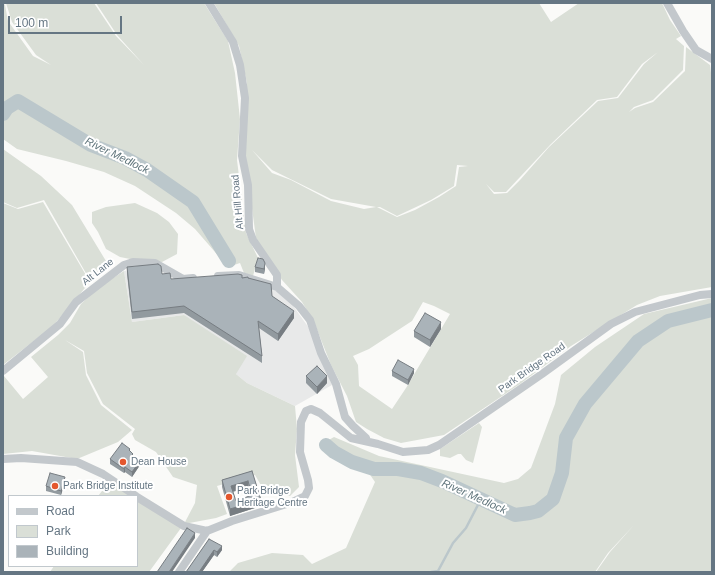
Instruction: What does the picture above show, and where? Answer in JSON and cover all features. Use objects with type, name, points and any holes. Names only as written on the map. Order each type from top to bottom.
[{"type":"street","name":"Alt Hill Road","points":[[209,3],[233,42],[240,65],[245,98],[242,156],[248,185],[249,229],[253,240],[277,275],[277,287]]},
{"type":"street","points":[[667,3],[696,50],[712,59]]},
{"type":"street","name":"Alt Lane","points":[[3,371],[60,324],[76,302],[124,265],[133,262],[155,263],[183,279],[239,275],[277,287]]},
{"type":"street","points":[[277,287],[300,306],[310,320],[321,353],[336,384],[345,417],[366,438],[367,442]]},
{"type":"street","name":"Park Bridge Road","points":[[207,531],[232,521],[290,503],[305,496],[308,484],[300,452],[300,438],[301,422],[306,411],[311,409],[320,413],[351,438],[403,452],[428,450],[439,445],[611,324],[636,312],[700,295],[712,294]]},
{"type":"street","points":[[3,460],[21,458],[77,462],[103,474],[134,495]]},
{"type":"street","points":[[138,497],[184,526],[207,531],[179,572]]},
{"type":"shaded area","points":[[155,268],[177,283],[272,288],[291,303],[309,328],[332,385],[295,406],[247,383],[236,374],[184,315],[132,322],[124,271]]},
{"type":"green space","points":[[3,3],[5,5],[8,21],[33,56],[51,65],[36,55],[12,22],[6,3],[94,3],[116,36],[144,65],[117,35],[96,3],[204,3],[228,41],[235,73],[240,119],[237,160],[246,233],[258,258],[253,276],[244,273],[240,263],[228,267],[195,229],[176,213],[135,186],[104,172],[17,149],[3,139]]},
{"type":"green space","points":[[214,3],[539,3],[551,22],[579,3],[662,3],[670,20],[681,36],[676,39],[684,46],[683,70],[653,100],[634,107],[629,112],[635,108],[653,102],[685,71],[686,47],[710,65],[712,81],[712,287],[660,296],[637,305],[571,346],[520,384],[444,435],[401,443],[384,438],[356,422],[347,396],[331,365],[314,322],[302,302],[282,280],[256,238],[245,157],[247,83],[239,46]],"holes":[[[658,52],[644,64],[618,98],[598,101],[549,147],[507,193],[494,194],[486,184],[494,192],[506,192],[551,144],[597,100],[617,97],[642,64]],[[252,150],[272,170],[331,199],[376,207],[364,209],[331,201],[291,180],[272,173]],[[457,165],[468,166],[459,167],[456,186],[415,210],[397,217],[377,207],[380,207],[397,216],[431,200],[454,186]],[[423,302],[450,314],[392,409],[359,386],[358,365],[353,356],[369,349],[412,321]]]},
{"type":"green space","points":[[3,149],[41,176],[72,205],[109,266],[91,282],[44,200],[17,208],[3,202]]},
{"type":"green space","points":[[43,202],[90,282],[53,326],[3,365],[3,203],[18,209]]},
{"type":"green space","points":[[135,203],[157,213],[169,222],[178,234],[177,254],[162,262],[135,260],[120,257],[106,249],[92,223],[92,212],[106,207]]},
{"type":"green space","points":[[124,271],[132,322],[184,315],[247,356],[236,374],[247,383],[295,406],[297,429],[295,455],[299,487],[290,496],[280,495],[262,487],[255,475],[217,486],[227,514],[216,518],[184,524],[195,503],[197,485],[173,477],[156,452],[135,440],[132,434],[135,429],[103,404],[87,373],[84,351],[65,340],[83,352],[86,375],[101,405],[132,430],[118,442],[77,459],[32,451],[3,454],[3,377],[4,376],[23,399],[48,377],[31,357],[70,323],[81,304],[99,287]]},
{"type":"green space","points":[[712,298],[712,572],[596,572],[610,552],[634,525],[608,553],[595,572],[229,572],[238,563],[272,553],[303,555],[312,564],[346,548],[375,482],[362,463],[320,445],[334,437],[379,456],[504,483],[518,479],[531,468],[555,404],[561,375],[595,347],[644,314]]},
{"type":"green space","points":[[479,423],[482,427],[473,463],[466,460],[461,454],[450,458],[440,456],[440,449]]},
{"type":"green space","points":[[110,481],[131,495],[99,495]]},
{"type":"green space","points":[[138,501],[181,528],[149,572],[50,572],[53,567],[138,567]]},
{"type":"building","points":[[258,258],[263,259],[265,263],[264,269],[255,267]]},
{"type":"building","points":[[158,264],[161,266],[162,274],[170,273],[171,279],[238,274],[242,275],[242,278],[248,277],[271,284],[272,296],[294,311],[278,334],[258,321],[262,356],[184,306],[132,312],[127,267]]},
{"type":"building","points":[[425,313],[441,322],[430,340],[414,331]]},
{"type":"building","points":[[398,360],[414,369],[408,380],[392,371]]},
{"type":"building","points":[[317,366],[327,376],[317,387],[306,376]]},
{"type":"building","name":"Dean House","points":[[122,443],[130,449],[129,450],[133,454],[132,455],[140,461],[132,472],[125,467],[124,469],[110,459]]},
{"type":"building","points":[[252,471],[261,500],[230,509],[222,480]],"holes":[[[248,481],[252,495],[236,501],[231,486]]]},
{"type":"building","name":"Park Bridge Institute","points":[[50,473],[65,477],[61,491],[46,486]]},
{"type":"building","points":[[187,528],[195,533],[169,572],[157,572]]},
{"type":"building","points":[[209,539],[222,546],[217,552],[214,550],[199,572],[186,572]]},
{"type":"waterway","name":"River Medlock","points":[[3,114],[7,108],[18,101],[91,145],[125,158],[147,170],[193,202],[229,261]]},
{"type":"waterway","name":"River Medlock","points":[[326,445],[334,452],[352,462],[374,469],[398,469],[421,473],[442,481],[515,515],[538,511],[553,499],[562,473],[566,438],[585,404],[638,341],[668,321],[712,310]]},
{"type":"waterway","points":[[431,572],[438,571],[453,543],[466,528],[481,499]]},
{"type":"place","name":"Dean House","points":[[123,462]]},
{"type":"place","name":"Park Bridge Institute","points":[[55,486]]},
{"type":"place","name":"Park Bridge Heritage Centre","points":[[229,497]]}]
